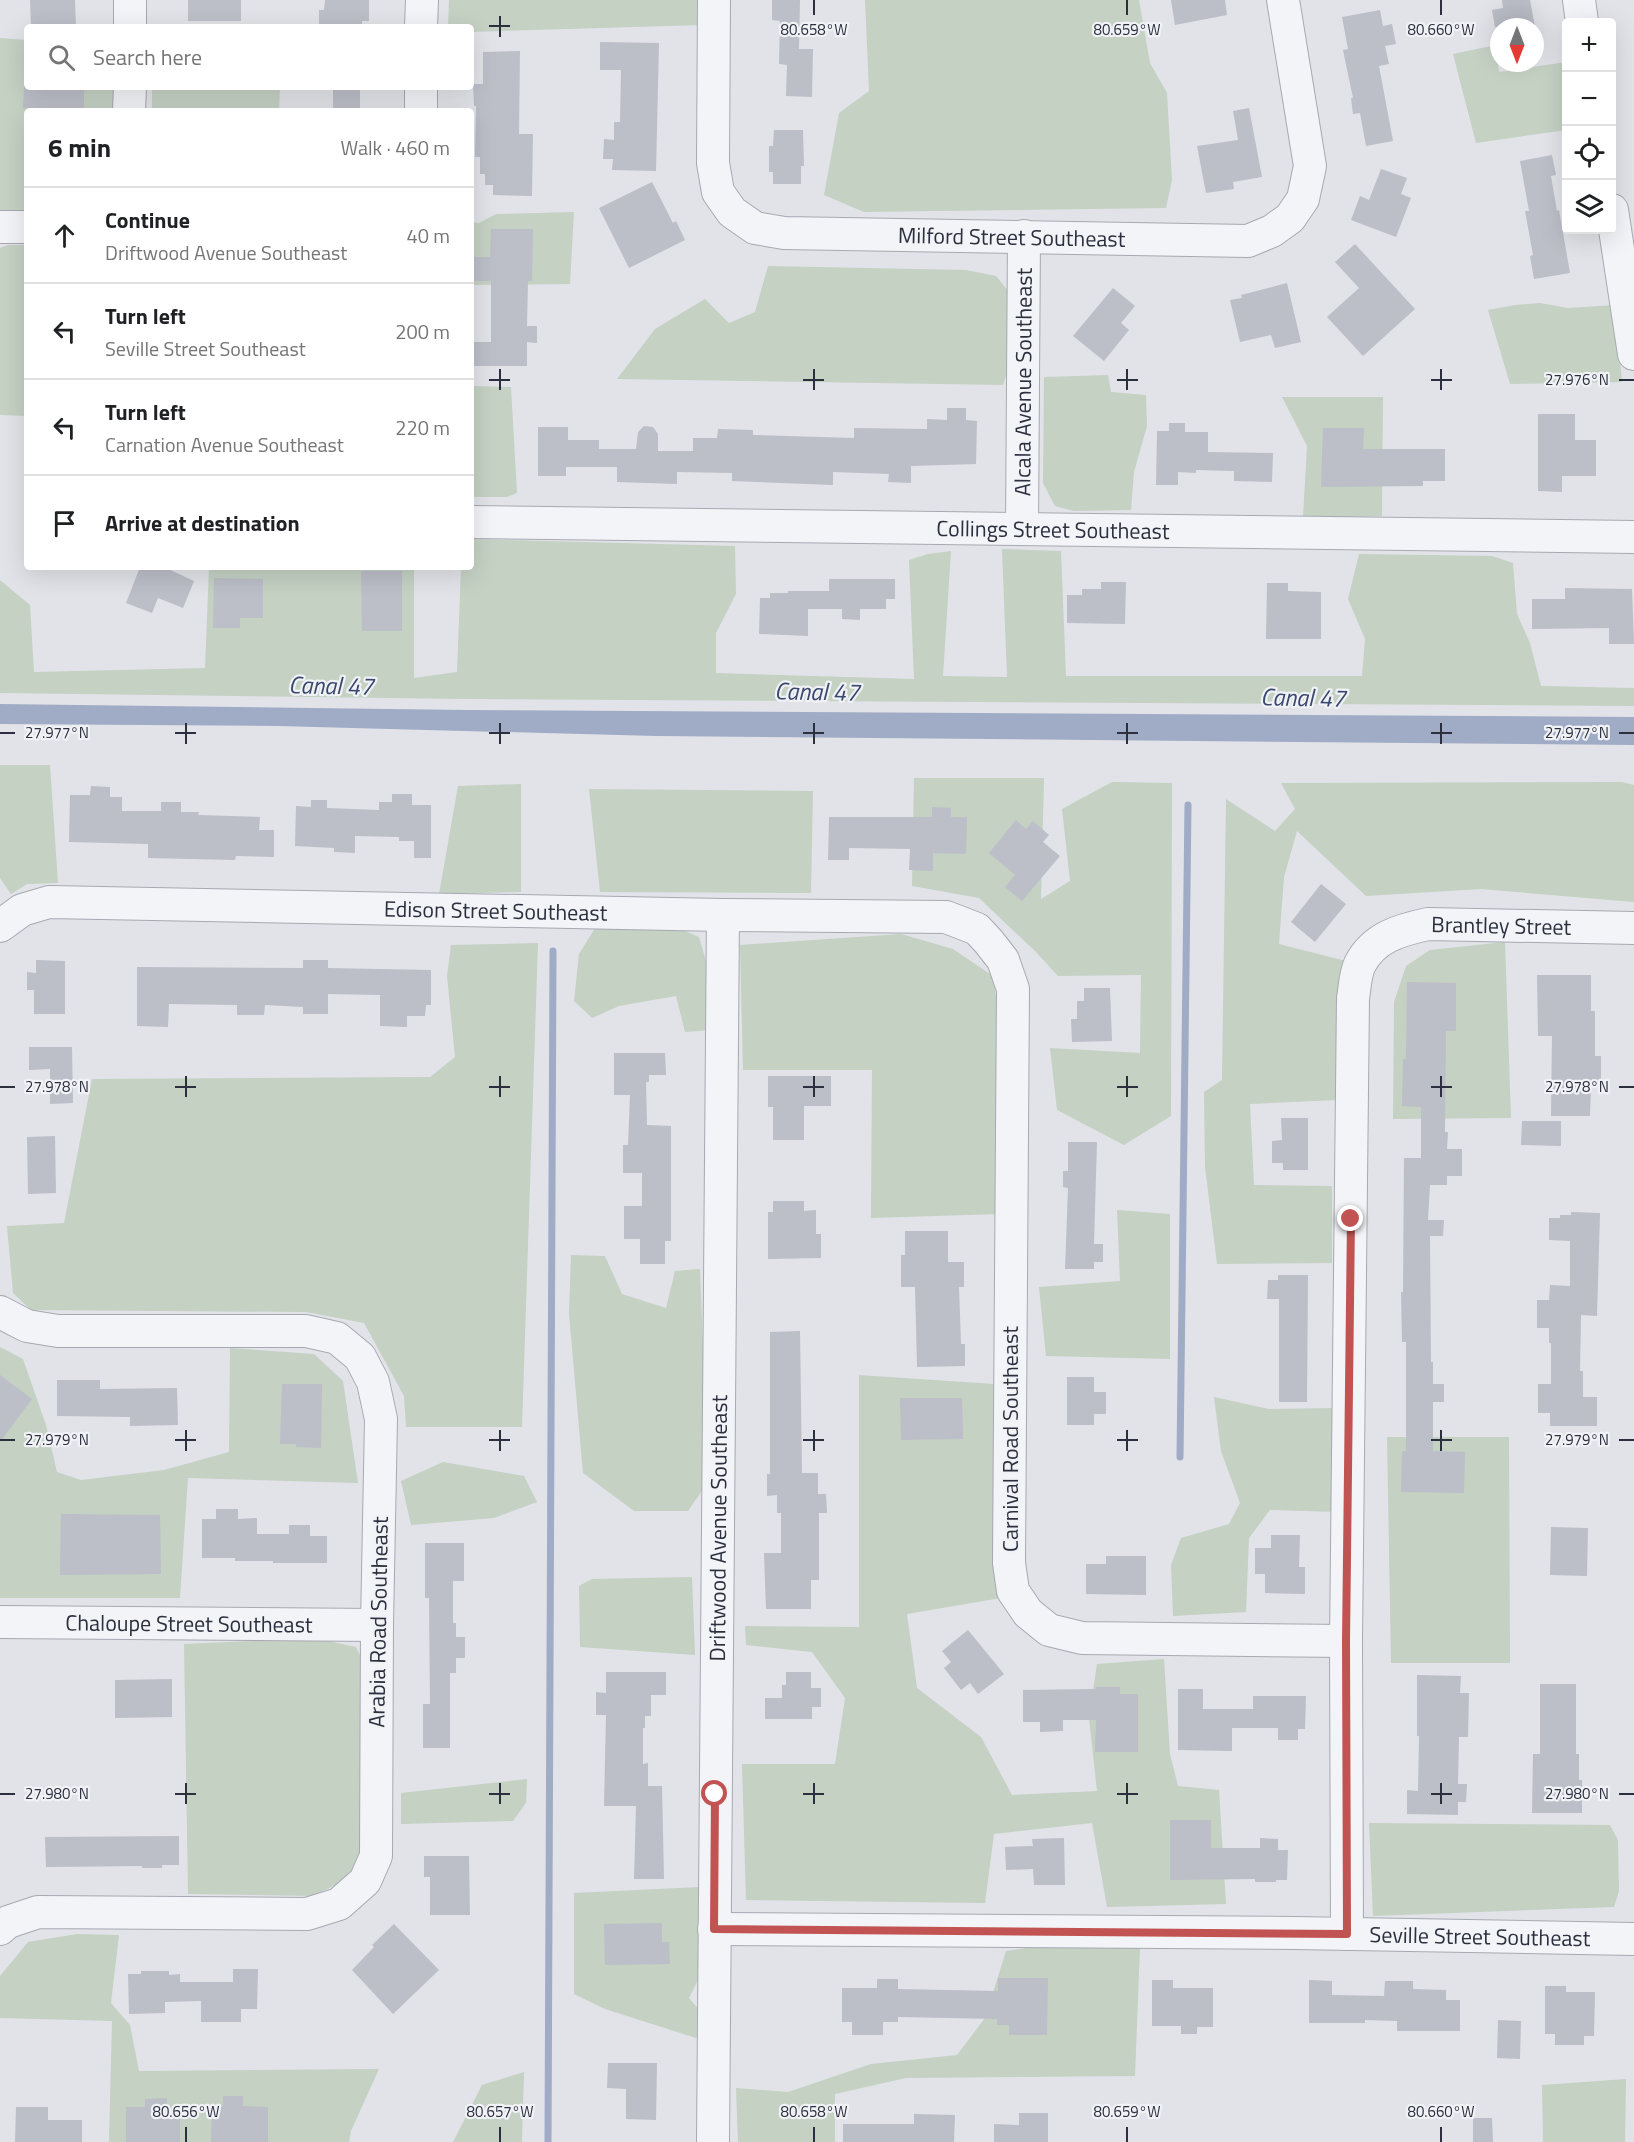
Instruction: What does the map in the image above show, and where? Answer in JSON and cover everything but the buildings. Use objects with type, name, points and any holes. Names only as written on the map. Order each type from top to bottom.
[{"type":"street","points":[[130,0],[130,24]]},
{"type":"street","points":[[421,24],[422,0]]},
{"type":"street","name":"Milford Street Southeast","points":[[714,0],[713,162],[718,192],[732,212],[755,228],[784,233],[1248,241],[1272,231],[1290,218],[1303,199],[1310,166],[1283,0]]},
{"type":"street","points":[[1579,0],[1581,18]]},
{"type":"street","points":[[129,108],[130,90]]},
{"type":"street","points":[[420,108],[421,90]]},
{"type":"street","points":[[0,227],[24,227]]},
{"type":"street","points":[[1615,234],[1634,354]]},
{"type":"street","name":"Alcala Avenue Southeast","points":[[1022,529],[1024,236]]},
{"type":"street","name":"Collings Street Southeast","points":[[474,522],[1634,537]]},
{"type":"street","name":"Edison Street Southeast","points":[[1,926],[22,910],[49,902],[946,917],[976,929],[989,942]]},
{"type":"street","name":"Driftwood Avenue Southeast","points":[[713,2142],[723,915]]},
{"type":"street","name":"Brantley Street","points":[[1346,1641],[1353,998],[1359,966],[1373,945],[1399,930],[1428,924],[1634,928]]},
{"type":"street","name":"Carnival Road Southeast","points":[[989,942],[1003,960],[1013,989],[1009,1552],[1013,1592],[1028,1613],[1049,1630],[1082,1638],[1346,1641]]},
{"type":"street","name":"Arabia Road Southeast","points":[[0,1312],[27,1326],[58,1331],[306,1331],[337,1338],[360,1357],[373,1382],[381,1419],[376,1856],[364,1881],[339,1904],[307,1914],[38,1912],[8,1922],[0,1929]]},
{"type":"street","name":"Chaloupe Street Southeast","points":[[0,1622],[377,1625]]},
{"type":"street","points":[[1346,1641],[1347,1934]]},
{"type":"street","name":"Seville Street Southeast","points":[[714,1929],[1634,1938]]},
{"type":"green space","points":[[449,0],[701,0],[701,25],[474,32],[474,24],[448,24]]},
{"type":"green space","points":[[865,0],[1139,0],[1150,63],[1167,93],[1172,180],[1166,208],[864,212],[824,195],[839,113],[869,91]]},
{"type":"green space","points":[[0,38],[24,40],[24,90],[117,90],[116,108],[24,108],[24,214],[0,216]]},
{"type":"green space","points":[[1490,46],[1490,72],[1544,72],[1544,65],[1562,63],[1562,131],[1476,143],[1453,54]]},
{"type":"green space","points":[[152,90],[280,90],[279,108],[152,108]]},
{"type":"green space","points":[[574,212],[570,284],[474,285],[474,222],[479,223],[496,214]]},
{"type":"green space","points":[[8,245],[24,245],[24,416],[0,415],[0,248]]},
{"type":"green space","points":[[768,266],[966,270],[996,276],[1009,292],[1010,363],[1003,385],[617,379],[655,329],[705,299],[729,323],[755,312]]},
{"type":"green space","points":[[1540,303],[1568,308],[1615,305],[1622,382],[1510,384],[1488,310]]},
{"type":"green space","points":[[1108,375],[1111,392],[1146,395],[1147,426],[1134,472],[1131,510],[1074,511],[1055,506],[1043,483],[1044,377]]},
{"type":"green space","points":[[474,386],[511,387],[517,493],[507,497],[474,497]]},
{"type":"green space","points":[[1282,397],[1383,397],[1382,516],[1303,518],[1307,446]]},
{"type":"green space","points":[[474,539],[735,546],[736,594],[716,633],[716,673],[914,679],[909,560],[928,554],[951,551],[943,676],[1007,677],[1002,549],[1061,551],[1066,676],[1362,676],[1365,639],[1348,599],[1359,554],[1492,556],[1513,563],[1517,614],[1530,643],[1541,686],[1634,688],[1634,706],[467,699],[0,693],[0,580],[30,605],[34,672],[205,668],[209,570],[414,570],[414,678],[457,672],[461,570],[474,570]]},
{"type":"green space","points":[[0,765],[50,765],[58,883],[27,884],[11,894],[0,878]]},
{"type":"green space","points":[[914,778],[1044,778],[1041,899],[1070,881],[1062,809],[1112,782],[1172,783],[1171,1116],[1124,1145],[1057,1110],[1050,1048],[1140,1053],[1141,975],[1058,976],[979,898],[912,886]]},
{"type":"green space","points":[[1622,782],[1634,785],[1634,902],[1481,889],[1366,896],[1297,831],[1284,877],[1279,944],[1346,961],[1336,1100],[1250,1104],[1254,1185],[1332,1186],[1332,1263],[1217,1264],[1205,1167],[1204,1092],[1222,1080],[1226,799],[1275,831],[1295,809],[1281,783]]},
{"type":"green space","points":[[521,784],[521,892],[439,894],[458,786]]},
{"type":"green space","points":[[589,789],[813,791],[811,893],[600,892]]},
{"type":"green space","points":[[667,923],[699,937],[708,968],[711,1030],[685,1032],[676,996],[619,1006],[592,1018],[574,1001],[579,954],[597,925]]},
{"type":"green space","points":[[901,934],[953,949],[993,976],[1000,1025],[999,1214],[871,1218],[872,1070],[743,1070],[740,945]]},
{"type":"green space","points":[[1505,942],[1511,1118],[1393,1119],[1394,1002],[1406,966],[1430,950]]},
{"type":"green space","points":[[538,943],[522,1427],[406,1427],[404,1396],[364,1323],[306,1312],[31,1310],[13,1293],[7,1226],[64,1223],[92,1079],[430,1077],[455,1057],[447,976],[451,945]]},
{"type":"green space","points":[[1117,1210],[1170,1214],[1170,1359],[1046,1356],[1039,1287],[1120,1281]]},
{"type":"green space","points":[[571,1255],[605,1256],[622,1294],[666,1308],[675,1271],[700,1269],[708,1482],[688,1511],[634,1511],[583,1473],[569,1314]]},
{"type":"green space","points":[[0,1347],[23,1359],[46,1425],[57,1472],[81,1480],[164,1470],[229,1452],[230,1348],[314,1354],[343,1381],[358,1483],[188,1478],[180,1598],[0,1598]]},
{"type":"green space","points":[[859,1375],[994,1384],[1001,1598],[907,1614],[917,1688],[981,1737],[1012,1795],[1097,1791],[1089,1718],[1097,1664],[1164,1659],[1170,1754],[1178,1786],[1219,1790],[1226,1904],[1107,1907],[1092,1823],[994,1834],[985,1903],[746,1900],[742,1764],[835,1764],[845,1698],[812,1652],[746,1645],[745,1626],[859,1627]]},
{"type":"green space","points":[[1214,1397],[1269,1409],[1338,1408],[1340,1512],[1270,1510],[1249,1538],[1246,1612],[1173,1616],[1171,1565],[1181,1538],[1229,1524],[1240,1503],[1221,1451]]},
{"type":"green space","points":[[1387,1437],[1509,1437],[1510,1663],[1391,1663]]},
{"type":"green space","points":[[443,1462],[524,1476],[537,1502],[494,1518],[411,1525],[401,1481]]},
{"type":"green space","points":[[692,1577],[695,1655],[580,1647],[579,1586],[592,1579]]},
{"type":"green space","points":[[314,1638],[356,1647],[364,1664],[365,1853],[346,1880],[312,1896],[188,1894],[184,1644]]},
{"type":"green space","points":[[527,1779],[526,1803],[513,1821],[401,1824],[401,1793]]},
{"type":"green space","points":[[1369,1823],[1610,1825],[1618,1840],[1619,1891],[1614,1907],[1373,1916]]},
{"type":"green space","points":[[699,1887],[699,1978],[689,1998],[706,2018],[696,2038],[605,2009],[574,1994],[574,1893]]},
{"type":"green space","points":[[77,1934],[119,1935],[111,2003],[130,2025],[139,2071],[379,2069],[351,2131],[349,2142],[109,2142],[112,2021],[0,2018],[0,1976],[28,1942]]},
{"type":"green space","points":[[1140,1947],[1135,2076],[906,2078],[835,2094],[835,2142],[738,2142],[736,2088],[788,2092],[871,2064],[957,2055],[985,2018],[1006,1951],[1026,1948]]},
{"type":"green space","points":[[524,2072],[522,2142],[453,2142],[482,2085]]},
{"type":"green space","points":[[1626,2079],[1625,2142],[1543,2142],[1542,2085]]},
{"type":"water","points":[[0,704],[466,710],[1634,717],[1634,745],[656,736],[278,726],[0,724]]},
{"type":"waterway","points":[[1180,1457],[1188,805]]},
{"type":"waterway","points":[[548,2142],[553,951]]},
{"type":"route","points":[[715,1794],[714,1929],[1347,1934],[1346,1641],[1351,1219]]},
{"type":"water label","name":"Canal 47","points":[[331,685]]},
{"type":"water label","name":"Canal 47","points":[[817,691]]},
{"type":"water label","name":"Canal 47","points":[[1303,697]]}]
